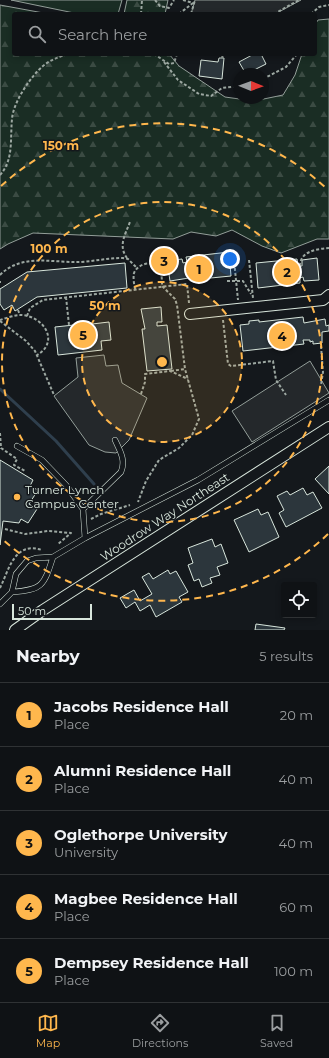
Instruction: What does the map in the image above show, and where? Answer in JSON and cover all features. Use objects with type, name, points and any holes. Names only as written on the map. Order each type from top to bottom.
[{"type":"street","points":[[190,314],[239,309],[253,302],[323,300],[329,295]]},
{"type":"street","name":"Woodrow Way Northeast","points":[[15,630],[43,610],[329,428]]},
{"type":"lane","points":[[0,604],[12,592],[16,574],[27,561],[36,558],[53,558],[85,538],[198,480],[329,400]]},
{"type":"lane","points":[[83,509],[120,472],[124,464],[115,440]]},
{"type":"lane","points":[[17,446],[42,460],[66,485],[83,509],[85,538]]},
{"type":"lane","points":[[12,592],[36,588],[43,584],[53,558]]},
{"type":"path","points":[[141,12],[142,0]]},
{"type":"path","points":[[155,0],[160,6],[169,8],[174,0]]},
{"type":"path","points":[[183,0],[194,1]]},
{"type":"path","points":[[281,12],[299,0]]},
{"type":"path","points":[[181,12],[194,1]]},
{"type":"path","points":[[191,12],[194,1]]},
{"type":"path","points":[[313,12],[316,9],[329,5]]},
{"type":"path","points":[[0,176],[9,160],[12,118],[20,95],[43,66],[54,58],[61,56]]},
{"type":"path","points":[[156,56],[164,62],[178,80],[199,94],[211,96],[222,88],[233,87]]},
{"type":"path","points":[[164,62],[174,63],[176,56]]},
{"type":"path","points":[[269,76],[286,67],[295,56]]},
{"type":"path","points":[[130,222],[122,248],[123,253],[138,268]]},
{"type":"path","points":[[300,266],[302,256],[315,250],[329,248]]},
{"type":"path","points":[[0,275],[15,265],[44,260],[79,262],[123,258],[128,259]]},
{"type":"path","points":[[232,260],[234,260],[239,309]]},
{"type":"path","points":[[249,260],[253,302]]},
{"type":"path","points":[[135,290],[134,275],[138,268],[148,263],[157,266],[161,272],[162,286],[175,299],[178,305],[185,369],[198,413],[197,427],[186,442],[159,460],[146,481],[138,502]]},
{"type":"path","points":[[228,281],[236,280],[242,281],[246,284],[253,302]]},
{"type":"path","points":[[27,316],[30,308],[43,300],[187,284],[190,314]]},
{"type":"path","points":[[66,297],[69,325]]},
{"type":"path","points":[[18,310],[20,315]]},
{"type":"path","points":[[222,310],[228,364],[231,366],[273,361],[276,380],[286,395]]},
{"type":"path","points":[[0,321],[20,315],[27,316],[40,322],[48,333],[44,349],[37,355]]},
{"type":"path","points":[[0,321],[26,341],[37,355],[54,395]]},
{"type":"path","points":[[321,346],[323,372],[322,385]]},
{"type":"path","points":[[141,394],[145,382],[145,374],[185,369]]},
{"type":"path","points":[[170,371],[188,379]]},
{"type":"path","points":[[0,433],[1,448],[17,459],[14,465],[25,471]]},
{"type":"path","points":[[90,520],[101,514],[130,505]]},
{"type":"path","points":[[5,529],[24,534],[48,531],[71,533],[56,546]]},
{"type":"path","points":[[0,588],[12,560],[16,555],[28,549],[38,548],[46,551]]},
{"type":"green space","points":[[11,0],[122,0],[119,12],[69,12]]},
{"type":"green space","points":[[127,0],[168,0],[165,12],[124,12]]},
{"type":"green space","points":[[0,5],[38,12],[12,12],[12,56],[171,56],[179,66],[225,97],[233,98],[233,104],[269,104],[269,98],[283,95],[295,75],[301,56],[317,56],[318,20],[329,19],[329,239],[317,239],[281,253],[262,246],[232,230],[216,236],[191,232],[173,239],[33,233],[0,249]]},
{"type":"shaded area","points":[[195,0],[301,0],[279,12],[192,12]]},
{"type":"shaded area","points":[[104,355],[106,366],[118,365],[122,383],[147,398],[129,440],[116,453],[105,452],[89,445],[54,396],[78,377],[76,358]]},
{"type":"shaded area","points":[[310,361],[329,393],[252,442],[232,411]]},
{"type":"building","points":[[250,56],[262,56],[266,64],[258,68],[242,68],[239,62]]},
{"type":"building","points":[[219,58],[224,58],[222,79],[199,76],[201,60],[218,62]]},
{"type":"building","points":[[229,252],[231,276],[190,280],[189,278],[170,281],[167,261],[182,259],[183,263],[187,262],[186,257]]},
{"type":"building","points":[[317,258],[319,280],[304,281],[303,277],[300,278],[300,283],[258,288],[256,263],[297,259],[298,266],[302,266],[302,260]]},
{"type":"building","points":[[125,263],[127,288],[37,297],[15,311],[12,305],[4,310],[0,304],[0,289],[27,272]]},
{"type":"building","points":[[161,307],[162,322],[157,322],[157,326],[167,325],[172,369],[147,371],[142,329],[145,329],[141,309]]},
{"type":"building","points":[[303,317],[304,323],[325,319],[326,326],[329,325],[329,331],[322,332],[322,343],[313,344],[313,341],[310,342],[310,340],[303,340],[304,344],[243,351],[240,325],[249,324],[249,321],[259,320],[259,322]]},
{"type":"building","points":[[109,322],[111,340],[101,341],[102,350],[58,355],[55,327],[74,325],[75,330],[92,328],[92,324]]},
{"type":"building","name":"Turner Lynch Campus Center","points":[[0,460],[33,480],[30,486],[38,490],[29,504],[37,509],[28,523],[21,519],[19,523],[3,521],[0,545]]},
{"type":"building","points":[[329,466],[329,494],[315,479]]},
{"type":"building","points":[[303,488],[307,495],[313,492],[322,508],[286,527],[279,513],[284,510],[277,496],[287,491],[290,495]]},
{"type":"building","points":[[258,509],[261,515],[268,512],[279,537],[249,552],[234,520]]},
{"type":"building","points":[[212,539],[215,547],[221,544],[228,563],[217,567],[220,575],[210,578],[212,583],[202,587],[199,579],[194,581],[188,565],[193,563],[188,548]]},
{"type":"building","points":[[168,570],[170,574],[176,571],[188,592],[179,597],[182,602],[156,617],[150,605],[140,611],[135,602],[126,608],[120,598],[134,590],[140,601],[152,594],[142,577],[149,573],[153,579]]},
{"type":"building","points":[[256,624],[285,628],[284,630],[255,630]]},
{"type":"waterway","points":[[0,389],[56,441],[94,484]]},
{"type":"place","name":"Oglethorpe University","points":[[164,261]]},
{"type":"place","name":"Jacobs Residence Hall","points":[[199,269]]},
{"type":"place","name":"Alumni Residence Hall","points":[[287,272]]},
{"type":"place","name":"Dempsey Residence Hall","points":[[83,335]]},
{"type":"place","name":"Magbee Residence Hall","points":[[282,336]]},
{"type":"place","name":"Turner Lynch Campus Center","points":[[17,497]]}]
